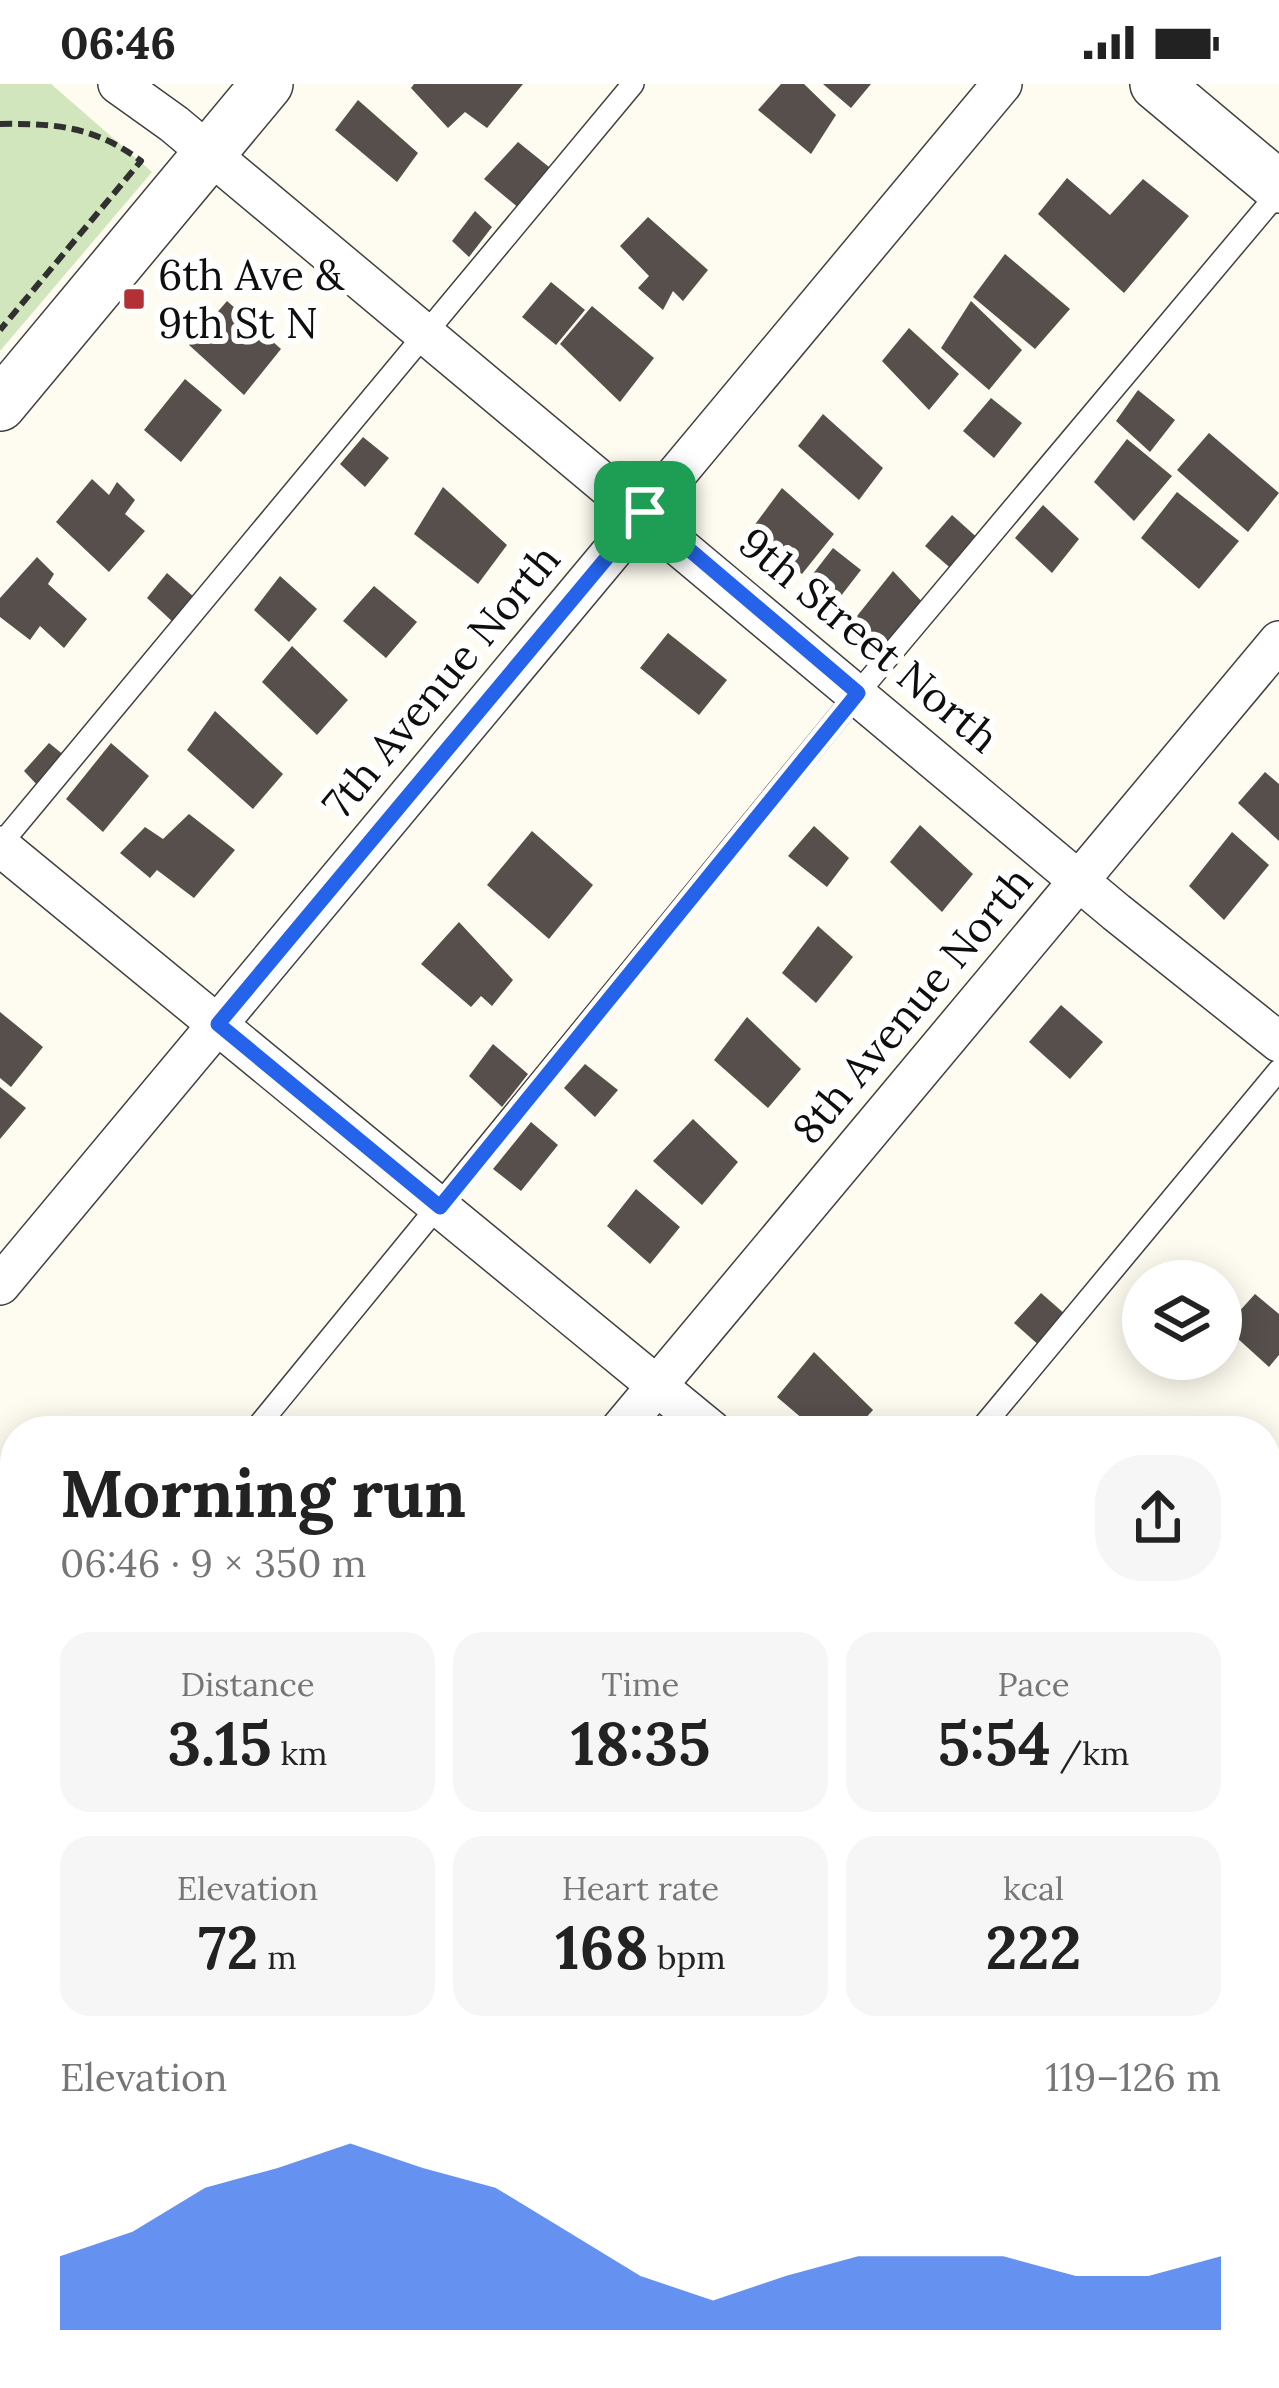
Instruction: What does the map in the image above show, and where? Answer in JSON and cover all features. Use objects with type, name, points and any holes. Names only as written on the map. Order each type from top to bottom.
[{"type":"street","name":"9th Street North","points":[[118,84],[645,512],[1078,881],[1279,1042]]},
{"type":"street","points":[[0,405],[267,84]]},
{"type":"street","name":"7th Avenue North","points":[[0,1285],[1002,84]]},
{"type":"street","points":[[1156,84],[1279,189]]},
{"type":"street","name":"8th Avenue North","points":[[632,1416],[1279,641]]},
{"type":"street","points":[[0,846],[694,1416]]},
{"type":"lane","points":[[0,846],[633,84]]},
{"type":"lane","points":[[266,1416],[858,693],[1279,189]]},
{"type":"lane","points":[[991,1416],[1279,1070]]},
{"type":"path","points":[[0,124],[71,126],[111,139],[141,161],[0,330]]},
{"type":"green space","points":[[0,84],[51,84],[152,172],[0,351]]},
{"type":"building","points":[[414,84],[523,84],[487,128],[465,112],[448,128],[411,88]]},
{"type":"building","points":[[781,84],[804,84],[836,115],[811,154],[758,110]]},
{"type":"building","points":[[823,84],[871,84],[851,108]]},
{"type":"building","points":[[358,100],[418,153],[397,182],[335,130]]},
{"type":"building","points":[[518,142],[554,171],[520,209],[484,179]]},
{"type":"building","points":[[1067,178],[1110,215],[1143,179],[1189,216],[1124,293],[1038,214]]},
{"type":"building","points":[[475,211],[492,227],[469,257],[452,241]]},
{"type":"building","points":[[648,217],[708,270],[683,301],[673,291],[663,310],[638,288],[649,276],[620,246]]},
{"type":"building","points":[[1005,254],[1070,309],[1035,349],[973,297]]},
{"type":"building","points":[[551,282],[585,310],[556,345],[522,317]]},
{"type":"building","points":[[227,301],[281,349],[244,395],[189,345]]},
{"type":"building","points":[[971,301],[1022,350],[989,390],[941,348]]},
{"type":"building","points":[[592,306],[654,358],[620,402],[560,344]]},
{"type":"building","points":[[909,328],[959,374],[929,410],[882,361]]},
{"type":"building","points":[[185,379],[222,410],[181,462],[144,430]]},
{"type":"building","points":[[1138,390],[1175,420],[1150,452],[1116,421]]},
{"type":"building","points":[[991,398],[1022,423],[994,458],[963,431]]},
{"type":"building","points":[[823,414],[883,468],[859,500],[798,446]]},
{"type":"building","points":[[1209,433],[1279,493],[1248,532],[1177,470]]},
{"type":"building","points":[[363,437],[389,458],[365,487],[340,464]]},
{"type":"building","points":[[1127,439],[1172,476],[1134,521],[1094,482]]},
{"type":"building","points":[[92,479],[109,495],[117,482],[135,500],[125,514],[145,531],[109,572],[56,522]]},
{"type":"building","points":[[443,487],[507,545],[478,584],[414,534]]},
{"type":"building","points":[[782,488],[834,534],[802,574],[748,534]]},
{"type":"building","points":[[1177,492],[1239,541],[1199,589],[1141,538]]},
{"type":"building","points":[[1043,505],[1079,539],[1052,573],[1015,538]]},
{"type":"building","points":[[952,515],[981,541],[955,572],[925,546]]},
{"type":"building","points":[[833,548],[861,570],[837,601],[809,579]]},
{"type":"building","points":[[37,557],[54,574],[48,584],[87,619],[64,648],[40,626],[30,640],[0,617],[0,598]]},
{"type":"building","points":[[893,571],[925,605],[880,654],[849,626]]},
{"type":"building","points":[[167,573],[194,597],[174,623],[147,598]]},
{"type":"building","points":[[280,576],[317,609],[289,642],[254,610]]},
{"type":"building","points":[[374,586],[417,622],[386,658],[343,621]]},
{"type":"building","points":[[668,633],[727,680],[699,715],[640,668]]},
{"type":"building","points":[[292,646],[348,700],[317,735],[262,682]]},
{"type":"building","points":[[215,711],[283,774],[253,809],[187,750]]},
{"type":"building","points":[[49,743],[65,756],[39,787],[24,771]]},
{"type":"building","points":[[111,743],[149,776],[103,832],[66,799]]},
{"type":"building","points":[[1265,772],[1279,784],[1279,841],[1238,803]]},
{"type":"building","points":[[189,814],[235,850],[194,898],[157,870],[150,878],[120,853],[145,827],[163,839]]},
{"type":"building","points":[[920,825],[973,874],[942,912],[890,862]]},
{"type":"building","points":[[814,826],[849,858],[827,887],[788,856]]},
{"type":"building","points":[[532,831],[593,885],[549,939],[487,885]]},
{"type":"building","points":[[1232,832],[1269,865],[1224,920],[1189,886]]},
{"type":"building","points":[[459,922],[513,980],[492,1006],[481,996],[471,1007],[421,964]]},
{"type":"building","points":[[818,926],[853,957],[816,1003],[782,973]]},
{"type":"building","points":[[1061,1005],[1103,1042],[1070,1079],[1029,1042]]},
{"type":"building","points":[[0,1012],[43,1047],[11,1087],[0,1078]]},
{"type":"building","points":[[747,1017],[801,1069],[768,1108],[714,1060]]},
{"type":"building","points":[[493,1044],[528,1074],[502,1107],[469,1076]]},
{"type":"building","points":[[585,1064],[618,1090],[595,1117],[564,1088]]},
{"type":"building","points":[[0,1087],[26,1108],[0,1139]]},
{"type":"building","points":[[693,1119],[738,1162],[702,1205],[653,1161]]},
{"type":"building","points":[[531,1122],[558,1145],[521,1191],[493,1169]]},
{"type":"building","points":[[636,1189],[680,1227],[650,1264],[607,1226]]},
{"type":"building","points":[[1041,1293],[1066,1315],[1041,1347],[1014,1323]]},
{"type":"building","points":[[1255,1294],[1279,1314],[1279,1355],[1269,1367],[1242,1342],[1242,1308]]},
{"type":"building","points":[[814,1352],[873,1410],[868,1416],[799,1416],[777,1397]]},
{"type":"place","name":"6th Ave & 9th St N","points":[[134,299]]},
{"type":"route","points":[[645,512],[858,693],[440,1207],[218,1024],[645,512]]}]
